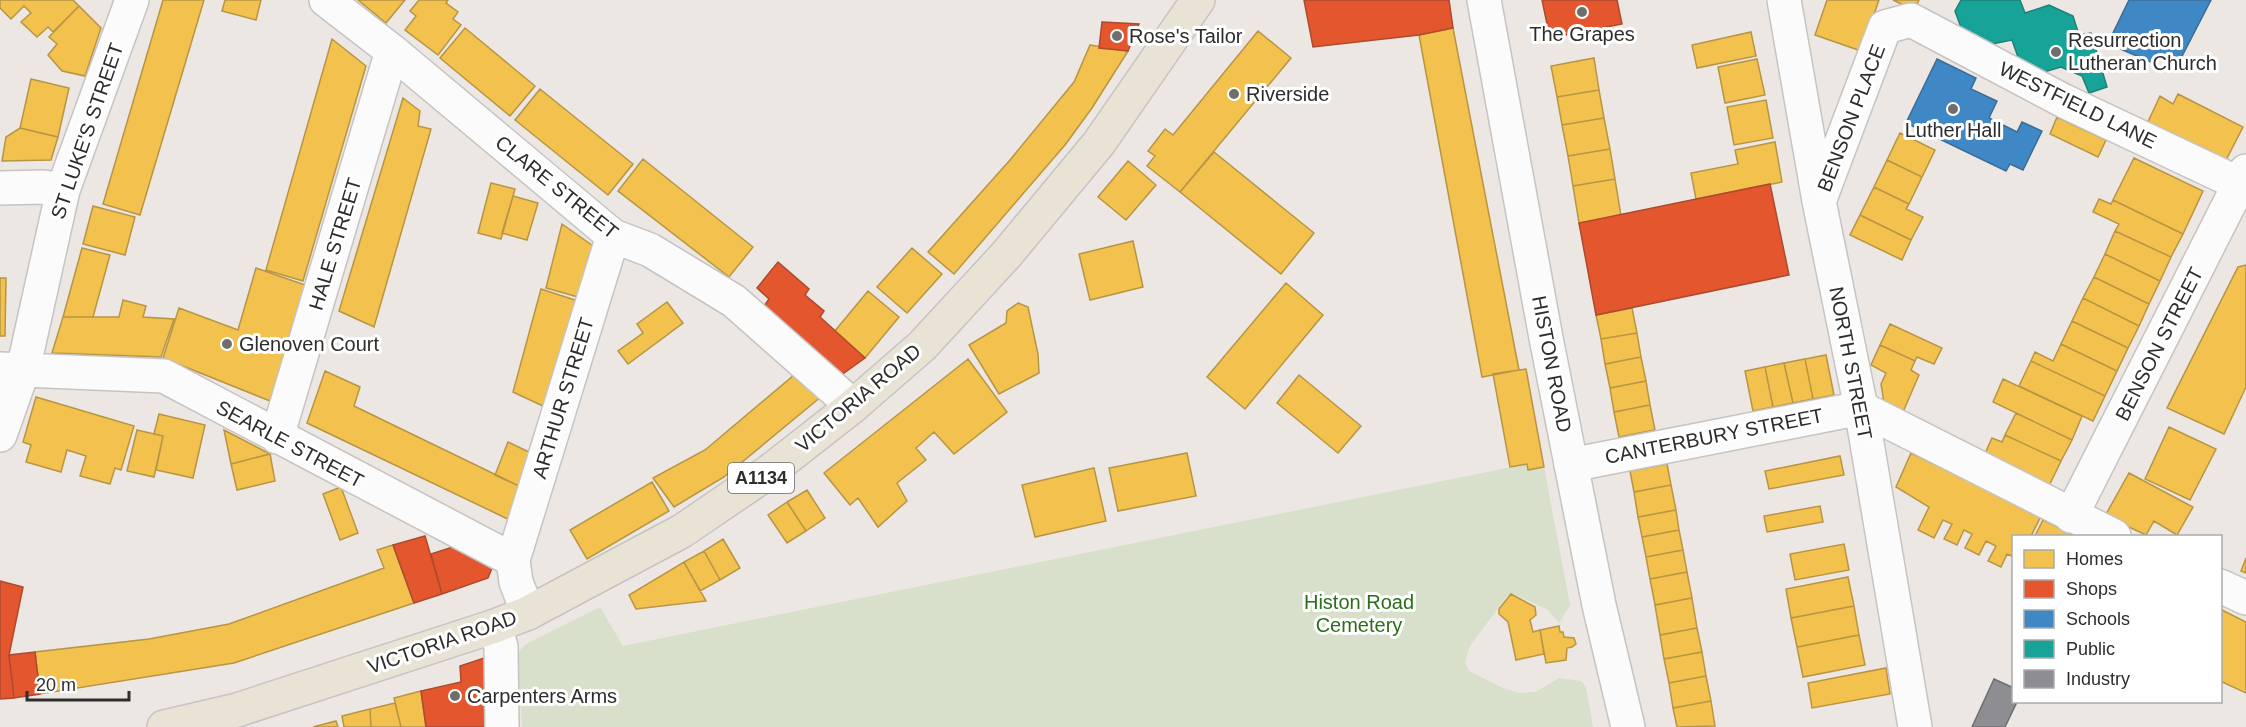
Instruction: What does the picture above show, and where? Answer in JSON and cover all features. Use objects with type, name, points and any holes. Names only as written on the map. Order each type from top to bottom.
[{"type":"main road","name":"VICTORIA ROAD","points":[[164,727],[237,710],[495,626],[528,613],[682,531],[770,471],[853,406],[922,345],[1006,255],[1100,143],[1198,0]]},
{"type":"street","name":"CLARE STREET","points":[[326,0],[392,51],[613,236],[650,250],[734,301],[853,406]]},
{"type":"street","name":"HISTON ROAD","points":[[1484,0],[1571,465],[1599,605],[1628,727]]},
{"type":"street","name":"NORTH STREET","points":[[1784,0],[1820,201],[1861,408],[1915,727]]},
{"type":"street","name":"ST LUKE'S STREET","points":[[0,435],[12,369],[63,190],[125,4]]},
{"type":"street","name":"BENSON PLACE","points":[[1820,201],[1885,27],[1911,20]]},
{"type":"street","name":"WESTFIELD LANE","points":[[1911,20],[2064,100],[2244,180]]},
{"type":"street","name":"HALE STREET","points":[[277,437],[392,51]]},
{"type":"street","name":"BENSON STREET","points":[[2071,516],[2244,180]]},
{"type":"street","points":[[0,188],[44,187],[63,190]]},
{"type":"street","name":"ARTHUR STREET","points":[[513,560],[613,236]]},
{"type":"street","name":"SEARLE STREET","points":[[12,369],[164,376],[513,560]]},
{"type":"street","name":"CANTERBURY STREET","points":[[1571,465],[1861,408]]},
{"type":"street","points":[[1861,408],[2110,535]]},
{"type":"street","points":[[513,560],[516,582],[528,613]]},
{"type":"street","points":[[2222,587],[2246,598]]},
{"type":"street","points":[[495,626],[501,647],[502,727]]},
{"type":"green space","name":"Histon Road Cemetery","points":[[1527,464],[1528,470],[1544,467],[1570,605],[1559,623],[1548,610],[1514,594],[1507,596],[1470,646],[1465,662],[1469,671],[1503,688],[1520,693],[1536,692],[1559,678],[1581,681],[1586,687],[1593,727],[522,727],[517,653],[526,644],[600,607],[623,646]]},
{"type":"building: Homes","points":[[0,0],[73,0],[79,6],[53,32],[48,27],[37,37],[21,22],[31,13],[24,6],[11,19],[0,8]]},
{"type":"building: Homes","points":[[163,0],[204,0],[140,215],[103,204]]},
{"type":"building: Homes","points":[[225,0],[261,0],[256,20],[222,11]]},
{"type":"building: Homes","points":[[358,0],[405,0],[386,23]]},
{"type":"building: Homes","points":[[419,0],[448,0],[446,3],[458,12],[453,19],[461,25],[438,55],[405,30],[416,16],[410,11]]},
{"type":"building: Homes","points":[[1827,0],[1879,0],[1861,51],[1815,35]]},
{"type":"building: Homes","points":[[1893,0],[1919,0],[1914,10]]},
{"type":"building: Homes","points":[[79,6],[101,28],[85,76],[62,71],[48,55],[57,44],[49,37]]},
{"type":"building: Homes","points":[[465,28],[535,86],[510,116],[440,58]]},
{"type":"building: Homes","points":[[1453,28],[1519,370],[1482,377],[1419,35]]},
{"type":"building: Homes","name":"Riverside","points":[[1258,31],[1291,58],[1180,192],[1147,166],[1155,156],[1148,151],[1165,129],[1173,135]]},
{"type":"building: Homes","points":[[1751,32],[1756,56],[1697,68],[1692,45]]},
{"type":"building: Homes","points":[[332,39],[366,66],[303,281],[266,270]]},
{"type":"building: Homes","points":[[1090,45],[1128,51],[1092,108],[1065,145],[954,274],[928,252],[1010,160],[1074,82]]},
{"type":"building: Homes","points":[[1594,58],[1599,90],[1557,97],[1551,66]]},
{"type":"building: Homes","points":[[1757,59],[1765,95],[1725,103],[1718,67]]},
{"type":"building: Homes","points":[[31,79],[69,88],[58,137],[20,128]]},
{"type":"building: Homes","points":[[540,89],[633,164],[608,195],[515,120]]},
{"type":"building: Homes","points":[[1599,90],[1604,118],[1562,125],[1557,97]]},
{"type":"building: Homes","points":[[2178,94],[2243,127],[2225,162],[2147,124],[2160,96],[2173,104]]},
{"type":"building: Homes","points":[[403,98],[420,111],[418,126],[431,129],[374,327],[339,311]]},
{"type":"building: Homes","points":[[1766,100],[1773,138],[1734,145],[1727,107]]},
{"type":"building: Homes","points":[[2057,117],[2106,140],[2098,157],[2050,134]]},
{"type":"building: Homes","points":[[1604,118],[1610,149],[1568,156],[1562,125]]},
{"type":"building: Homes","points":[[20,128],[58,137],[51,160],[2,161],[6,137]]},
{"type":"building: Homes","points":[[1900,133],[1935,150],[1922,177],[1887,160]]},
{"type":"building: Homes","points":[[1775,142],[1782,182],[1696,199],[1691,173],[1738,164],[1735,150]]},
{"type":"building: Homes","points":[[1610,149],[1615,179],[1573,186],[1568,156]]},
{"type":"building: Homes","points":[[1214,152],[1314,233],[1281,274],[1180,192]]},
{"type":"building: Homes","points":[[2134,158],[2203,191],[2183,234],[2113,200]]},
{"type":"building: Homes","points":[[643,159],[753,247],[729,277],[618,191]]},
{"type":"building: Homes","points":[[1887,160],[1922,177],[1909,204],[1874,187]]},
{"type":"building: Homes","points":[[1128,161],[1156,185],[1126,220],[1098,197]]},
{"type":"building: Homes","points":[[1615,179],[1621,216],[1579,223],[1573,186]]},
{"type":"building: Homes","points":[[491,183],[515,189],[501,239],[478,233]]},
{"type":"building: Homes","points":[[1874,187],[1909,204],[1906,209],[1923,217],[1911,240],[1860,215]]},
{"type":"building: Homes","points":[[513,196],[538,203],[527,240],[502,233]]},
{"type":"building: Homes","points":[[2099,199],[2111,204],[2113,200],[2183,234],[2171,257],[2115,231],[2119,224],[2093,212]]},
{"type":"building: Homes","points":[[93,206],[135,217],[125,255],[83,244]]},
{"type":"building: Homes","points":[[1860,215],[1911,240],[1902,260],[1850,235]]},
{"type":"building: Homes","points":[[562,224],[596,248],[578,297],[546,288]]},
{"type":"building: Homes","points":[[2115,231],[2171,257],[2160,281],[2105,254]]},
{"type":"building: Homes","points":[[1133,241],[1143,287],[1090,300],[1079,254]]},
{"type":"building: Homes","points":[[82,248],[110,255],[93,317],[63,317]]},
{"type":"building: Homes","points":[[912,248],[942,274],[907,313],[877,287]]},
{"type":"building: Homes","points":[[2105,254],[2160,281],[2149,304],[2094,277]]},
{"type":"building: Homes","points":[[2246,265],[2246,387],[2224,434],[2167,408],[2238,267]]},
{"type":"building: Homes","name":"Glenoven Court","points":[[256,268],[305,285],[270,401],[163,358],[179,308],[238,330]]},
{"type":"building: Homes","points":[[2094,277],[2149,304],[2139,326],[2083,298]]},
{"type":"building: Homes","points":[[0,278],[6,278],[5,336],[0,336]]},
{"type":"building: Homes","points":[[1286,283],[1323,315],[1245,409],[1207,377]]},
{"type":"building: Homes","points":[[541,289],[578,301],[547,408],[513,392]]},
{"type":"building: Homes","points":[[868,291],[899,317],[865,358],[834,332]]},
{"type":"building: Homes","points":[[2083,298],[2139,326],[2128,348],[2072,321]]},
{"type":"building: Homes","points":[[123,300],[146,306],[143,317],[174,319],[161,357],[52,353],[63,317],[119,317]]},
{"type":"building: Homes","points":[[667,302],[683,323],[628,364],[618,351],[643,333],[637,324]]},
{"type":"building: Homes","points":[[1018,303],[1028,307],[1038,354],[1039,373],[999,394],[969,345],[1006,323],[1007,311]]},
{"type":"building: Homes","points":[[1632,308],[1637,333],[1601,339],[1596,315]]},
{"type":"building: Homes","points":[[2072,321],[2128,348],[2117,371],[2061,344]]},
{"type":"building: Homes","points":[[1890,324],[1942,348],[1934,364],[1917,357],[1915,361],[1880,345]]},
{"type":"building: Homes","points":[[1637,333],[1641,357],[1605,364],[1601,339]]},
{"type":"building: Homes","points":[[2061,344],[2117,371],[2105,396],[2031,361],[2035,352],[2053,361]]},
{"type":"building: Homes","points":[[1880,345],[1915,361],[1911,370],[1919,375],[1903,412],[1884,403],[1881,384],[1886,373],[1871,365]]},
{"type":"building: Homes","points":[[1826,355],[1834,395],[1813,399],[1805,359]]},
{"type":"building: Homes","points":[[1641,357],[1646,381],[1610,388],[1605,364]]},
{"type":"building: Homes","points":[[968,359],[1007,412],[954,454],[934,432],[916,448],[926,460],[897,483],[907,501],[878,527],[858,498],[850,505],[824,473]]},
{"type":"building: Homes","points":[[1805,359],[1813,399],[1793,403],[1784,363]]},
{"type":"building: Homes","points":[[2031,361],[2105,396],[2093,421],[2019,386]]},
{"type":"building: Homes","points":[[1784,363],[1793,403],[1773,407],[1765,367]]},
{"type":"building: Homes","points":[[1765,367],[1773,407],[1753,411],[1745,371]]},
{"type":"building: Homes","points":[[1526,369],[1544,467],[1528,470],[1527,464],[1510,467],[1493,374]]},
{"type":"building: Homes","points":[[800,370],[822,396],[724,477],[674,507],[653,478],[705,450]]},
{"type":"building: Homes","points":[[325,371],[360,387],[354,406],[523,488],[514,522],[307,423]]},
{"type":"building: Homes","points":[[1299,375],[1361,426],[1338,453],[1277,403]]},
{"type":"building: Homes","points":[[2003,379],[2082,416],[2072,440],[1993,402]]},
{"type":"building: Homes","points":[[1646,381],[1650,405],[1614,412],[1610,388]]},
{"type":"building: Homes","points":[[36,397],[134,426],[121,470],[115,468],[110,484],[80,476],[86,456],[67,450],[61,472],[26,462],[31,445],[23,442]]},
{"type":"building: Homes","points":[[1650,405],[1655,430],[1619,437],[1614,412]]},
{"type":"building: Homes","points":[[2016,413],[2072,440],[2061,461],[2005,435]]},
{"type":"building: Homes","points":[[159,414],[205,425],[193,478],[156,470],[163,436],[154,434]]},
{"type":"building: Homes","points":[[2169,427],[2216,449],[2190,500],[2145,479]]},
{"type":"building: Homes","points":[[137,430],[163,436],[154,477],[127,471]]},
{"type":"building: Homes","points":[[224,430],[270,454],[231,464]]},
{"type":"building: Homes","points":[[2005,435],[2061,461],[2048,488],[1983,458],[1992,438],[2002,442]]},
{"type":"building: Homes","points":[[508,442],[533,454],[523,488],[495,475]]},
{"type":"building: Homes","points":[[1187,453],[1196,496],[1118,511],[1109,468]]},
{"type":"building: Homes","points":[[1911,453],[2041,516],[2032,535],[2012,535],[2012,556],[2007,554],[2001,567],[1988,561],[1996,546],[1986,541],[1979,555],[1965,548],[1972,534],[1964,530],[1957,545],[1944,539],[1952,524],[1943,520],[1934,538],[1918,530],[1929,507],[1896,487]]},
{"type":"building: Homes","points":[[270,454],[275,481],[237,490],[231,464]]},
{"type":"building: Homes","points":[[1840,456],[1844,475],[1769,489],[1765,471]]},
{"type":"building: Homes","points":[[1667,464],[1671,485],[1634,492],[1630,471]]},
{"type":"building: Homes","points":[[1094,468],[1106,521],[1035,537],[1022,485]]},
{"type":"building: Homes","points":[[2129,473],[2193,507],[2177,535],[2154,521],[2146,535],[2105,516]]},
{"type":"building: Homes","points":[[652,482],[669,511],[587,559],[570,530]]},
{"type":"building: Homes","points":[[1671,485],[1676,510],[1638,517],[1634,492]]},
{"type":"building: Homes","points":[[341,487],[358,533],[340,540],[323,494]]},
{"type":"building: Homes","points":[[807,490],[825,518],[806,531],[787,502]]},
{"type":"building: Homes","points":[[787,502],[806,531],[787,543],[768,515]]},
{"type":"building: Homes","points":[[1820,506],[1823,522],[1767,532],[1764,516]]},
{"type":"building: Homes","points":[[1676,510],[1679,530],[1642,537],[1638,517]]},
{"type":"building: Homes","points":[[2043,520],[2075,535],[2036,535]]},
{"type":"building: Homes","points":[[1679,530],[1683,550],[1646,557],[1642,537]]},
{"type":"building: Homes","points":[[723,539],[740,568],[720,580],[704,551]]},
{"type":"building: Homes","points":[[1844,544],[1849,570],[1795,580],[1790,554]]},
{"type":"building: Homes","points":[[393,545],[414,603],[234,663],[40,694],[35,652],[149,639],[229,624],[384,568],[377,550]]},
{"type":"building: Homes","points":[[1683,550],[1687,572],[1650,579],[1646,557]]},
{"type":"building: Homes","points":[[704,551],[720,580],[700,591],[684,562]]},
{"type":"building: Homes","points":[[2246,558],[2246,573],[2241,571]]},
{"type":"building: Homes","points":[[684,562],[706,601],[636,609],[629,595]]},
{"type":"building: Homes","points":[[1687,572],[1692,598],[1655,605],[1650,579]]},
{"type":"building: Homes","points":[[1848,577],[1854,606],[1791,618],[1786,589]]},
{"type":"building: Homes","points":[[1511,594],[1535,607],[1536,615],[1530,620],[1533,632],[1540,630],[1544,654],[1516,660],[1508,622],[1499,614],[1499,609]]},
{"type":"building: Homes","points":[[1692,598],[1697,628],[1660,635],[1655,605]]},
{"type":"building: Homes","points":[[1854,606],[1859,635],[1797,647],[1791,618]]},
{"type":"building: Homes","points":[[2222,610],[2246,622],[2246,693],[2222,682]]},
{"type":"building: Homes","points":[[1559,626],[1564,637],[1574,638],[1576,644],[1567,648],[1566,660],[1546,663],[1540,630]]},
{"type":"building: Homes","points":[[1697,628],[1702,652],[1664,659],[1660,635]]},
{"type":"building: Homes","points":[[1859,635],[1865,665],[1803,677],[1797,647]]},
{"type":"building: Homes","points":[[1702,652],[1706,676],[1669,683],[1664,659]]},
{"type":"building: Homes","points":[[1886,668],[1890,694],[1812,708],[1808,683]]},
{"type":"building: Homes","points":[[1706,676],[1711,701],[1673,708],[1669,683]]},
{"type":"building: Homes","points":[[421,691],[426,727],[401,727],[394,698]]},
{"type":"building: Homes","points":[[1711,701],[1715,726],[1677,727],[1673,708]]},
{"type":"building: Homes","points":[[395,703],[401,727],[371,727],[370,709]]},
{"type":"building: Homes","points":[[370,709],[371,727],[344,727],[342,716]]},
{"type":"building: Homes","points":[[336,721],[338,727],[313,727]]},
{"type":"building: Shops","points":[[1304,0],[1449,0],[1453,28],[1419,35],[1313,47]]},
{"type":"building: Shops","name":"The Grapes","points":[[1542,0],[1617,0],[1622,24],[1550,38]]},
{"type":"building: Shops","name":"Rose's Tailor","points":[[1102,22],[1139,24],[1128,51],[1099,48]]},
{"type":"building: Shops","points":[[1770,184],[1789,275],[1596,315],[1579,223]]},
{"type":"building: Shops","points":[[778,262],[809,289],[805,295],[824,311],[820,317],[865,358],[837,378],[762,309],[769,299],[757,288]]},
{"type":"building: Shops","points":[[425,536],[442,594],[414,603],[393,545]]},
{"type":"building: Shops","points":[[459,545],[494,563],[488,578],[442,594],[431,554]]},
{"type":"building: Shops","points":[[0,581],[23,587],[9,655],[14,698],[0,699]]},
{"type":"building: Shops","points":[[35,652],[40,694],[14,698],[9,655]]},
{"type":"building: Shops","points":[[484,658],[490,663],[490,727],[426,727],[421,691],[461,682],[460,666]]},
{"type":"building: Schools","points":[[2129,0],[2211,0],[2178,64],[2156,53],[2151,62],[2116,47],[2121,37],[2113,33]]},
{"type":"building: Schools","name":"Luther Hall","points":[[1937,59],[1976,78],[1971,89],[1997,101],[1989,118],[2017,132],[2022,122],[2042,131],[2023,170],[2010,164],[2006,171],[1906,123]]},
{"type":"building: Public","name":"Resurrection Lutheran Church","points":[[1961,0],[2020,0],[2025,13],[2049,5],[2073,16],[2079,35],[2091,33],[2107,87],[2089,93],[2082,76],[2061,67],[2044,72],[2019,60],[2012,40],[1987,45],[1963,33],[1955,11]]},
{"type":"building: Industry","points":[[1994,679],[2012,687],[2012,703],[2017,703],[2005,727],[1972,727]]},
{"type":"place","name":"The Grapes","points":[[1582,12]]},
{"type":"place","name":"Rose's Tailor","points":[[1117,36]]},
{"type":"place","name":"Resurrection Lutheran Church","points":[[2056,52]]},
{"type":"place","name":"Riverside","points":[[1234,94]]},
{"type":"place","name":"Luther Hall","points":[[1953,109]]},
{"type":"place","name":"Glenoven Court","points":[[227,344]]},
{"type":"place","name":"Carpenters Arms","points":[[455,696]]}]
